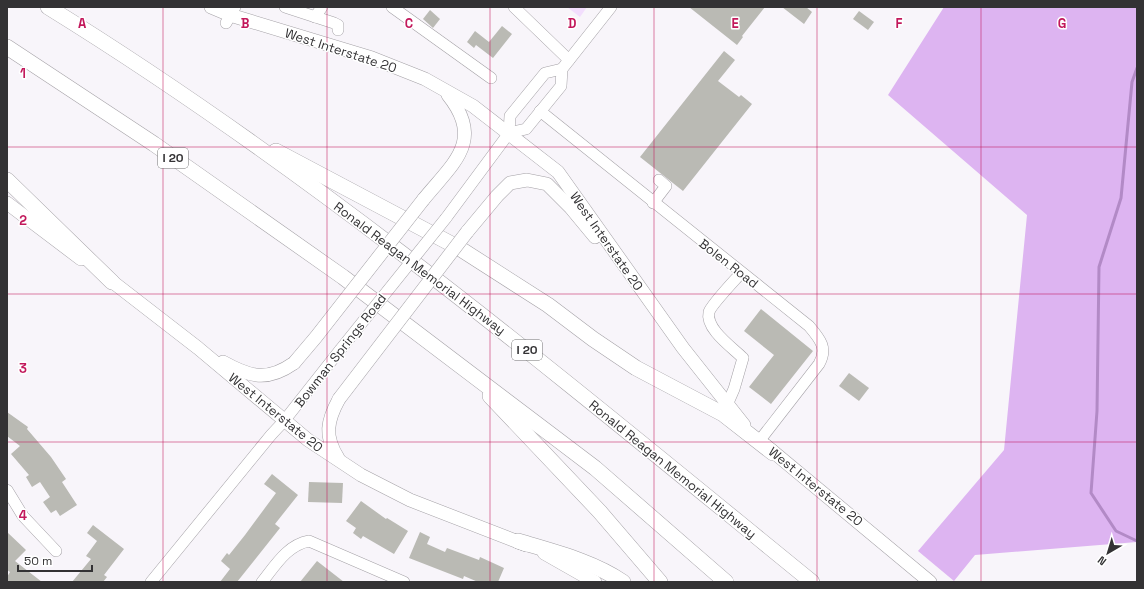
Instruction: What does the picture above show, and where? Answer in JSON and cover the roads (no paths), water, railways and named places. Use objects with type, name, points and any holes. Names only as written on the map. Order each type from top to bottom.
[{"type":"highway","name":"Ronald Reagan Memorial Highway","points":[[48,7],[106,43],[234,128],[516,342],[812,582]]},
{"type":"highway","name":"I 20","points":[[7,47],[272,226],[460,365],[595,468],[726,582]]},
{"type":"highway","points":[[7,54],[61,83]]},
{"type":"highway","points":[[234,128],[459,248],[548,305],[593,339],[636,368],[722,414],[773,453]]},
{"type":"highway","points":[[7,180],[112,282]]},
{"type":"highway","points":[[460,365],[600,512],[660,582]]},
{"type":"highway","points":[[518,540],[582,560],[610,573],[623,582]]},
{"type":"main road","name":"West Interstate 20","points":[[211,7],[230,15],[372,58],[407,71],[472,106],[558,172],[683,348],[727,405],[773,453],[898,553],[930,582]]},
{"type":"main road","points":[[198,348],[236,369],[253,375],[269,376],[282,371],[294,362],[316,337],[456,158],[465,139],[462,115],[444,90]]},
{"type":"main road","points":[[340,461],[330,446],[328,430],[331,414],[339,399],[467,232],[510,183],[527,180],[547,184],[571,208],[595,238],[622,261]]},
{"type":"main road","name":"West Interstate 20","points":[[7,204],[198,348],[308,440],[361,475],[410,500],[518,540],[596,582]]},
{"type":"street","points":[[392,7],[491,78]]},
{"type":"street","points":[[514,7],[569,60]]},
{"type":"street","points":[[562,70],[545,72],[510,116],[509,133],[526,130],[561,86],[562,70],[611,7]]},
{"type":"street","points":[[282,9],[319,12],[336,24],[338,30]]},
{"type":"street","name":"Bolen Road","points":[[540,111],[653,203],[809,326],[821,341],[823,356],[819,364],[760,440]]},
{"type":"street","name":"Bowman Springs Road","points":[[151,582],[270,435],[284,421],[446,218],[509,133]]},
{"type":"street","points":[[653,203],[666,186],[659,180]]},
{"type":"street","points":[[727,405],[744,358],[717,333],[710,322],[710,311],[741,273]]},
{"type":"street","points":[[7,490],[23,516],[56,551]]},
{"type":"street","points":[[262,582],[287,552],[303,542],[314,543],[404,582]]},
{"type":"waterway","points":[[1137,68],[1132,82],[1121,198],[1099,267],[1097,411],[1091,493],[1116,531],[1137,541]]}]
